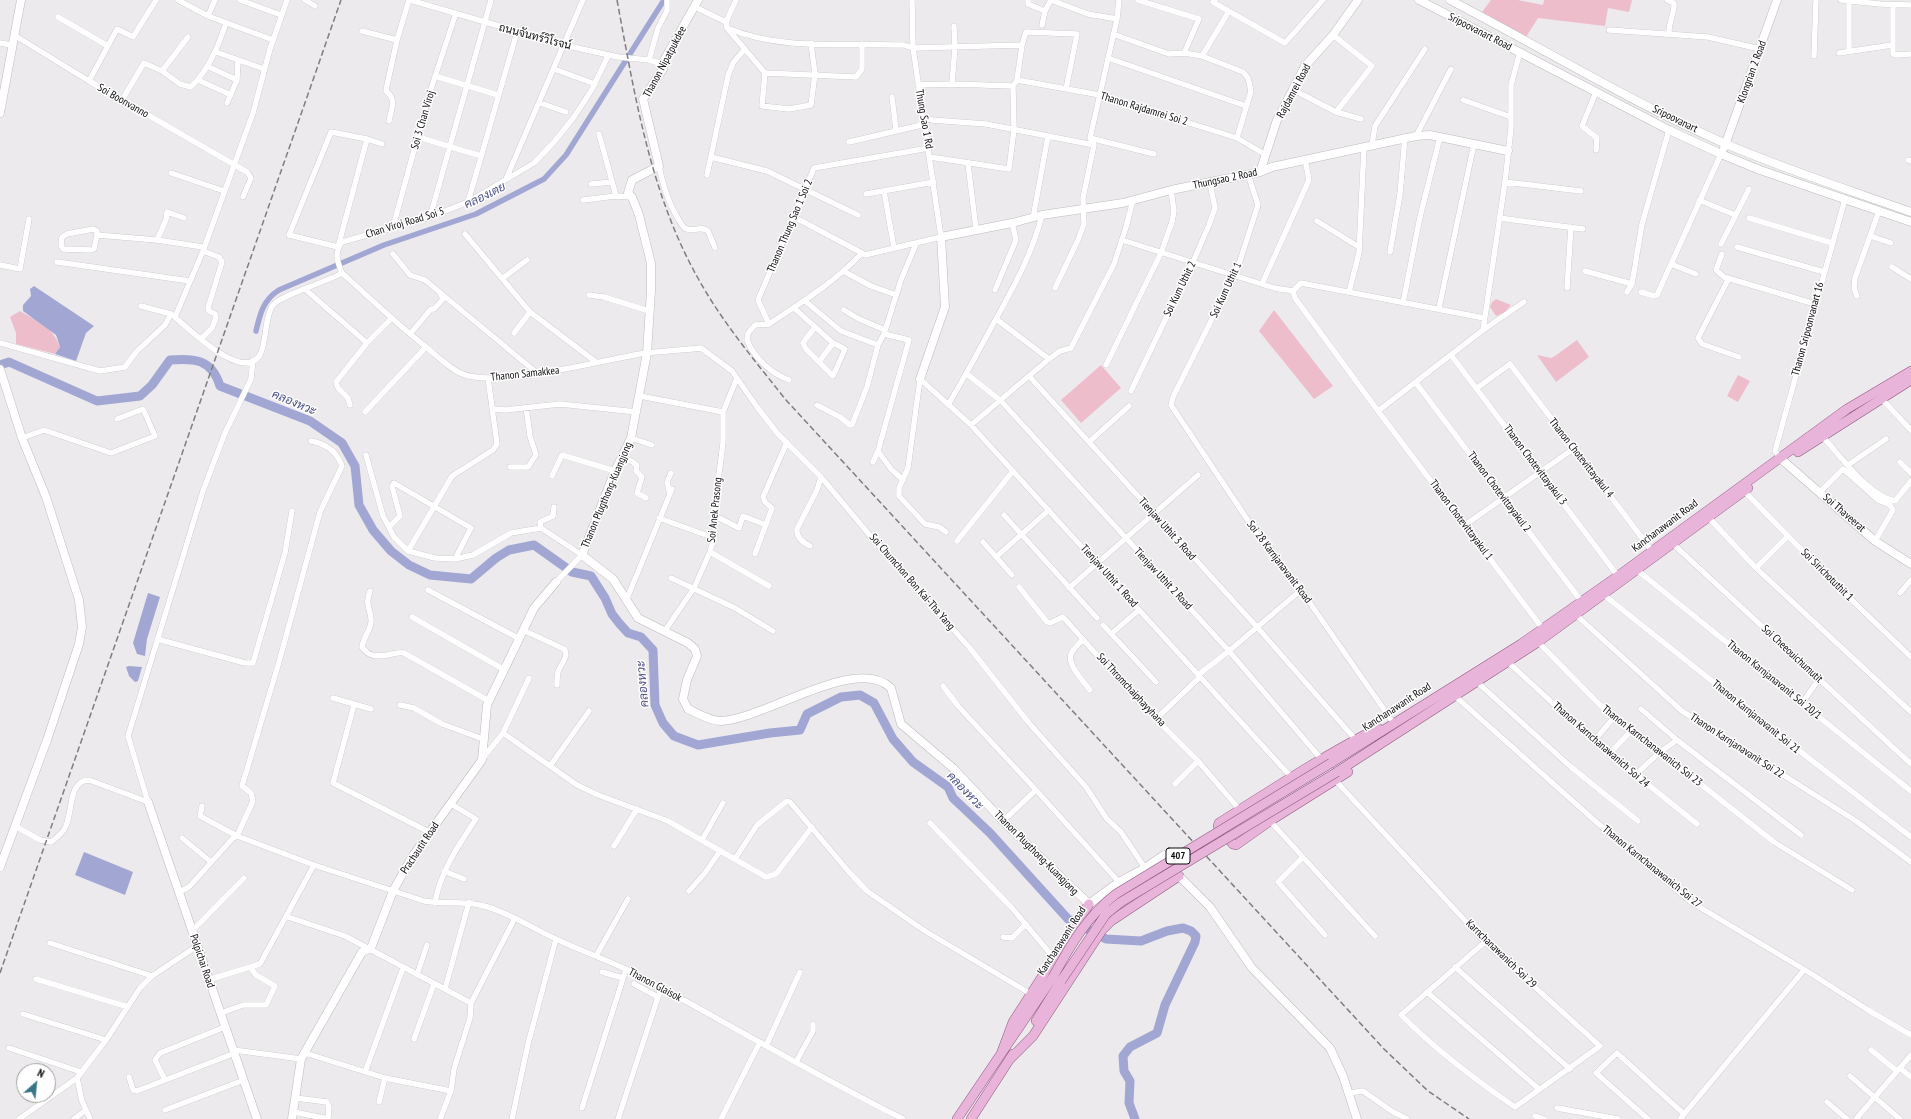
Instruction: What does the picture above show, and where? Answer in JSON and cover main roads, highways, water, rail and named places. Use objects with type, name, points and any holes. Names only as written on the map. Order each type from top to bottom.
[{"type":"main road","name":"Kanchanawanit Road","points":[[971,1119],[1106,914],[1121,902],[1336,776],[1384,741],[1508,662],[1576,615],[1584,604],[1604,595],[1652,551],[1782,460],[1822,436],[1911,378]]},
{"type":"main road","name":"Kanchanawanit Road","points":[[958,1119],[1052,977],[1086,922],[1105,902],[1177,856],[1383,731],[1402,717],[1584,604],[1621,578],[1637,570],[1709,518],[1847,409],[1911,378]]},
{"type":"main road","points":[[1336,776],[1234,845],[1218,825],[1355,740],[1402,717]]},
{"type":"main road","points":[[1010,1059],[1032,1036],[1102,930],[1111,921],[1179,876]]},
{"type":"main road","points":[[1001,1054],[1013,1022],[1089,904]]},
{"type":"water","points":[[34,286],[94,326],[86,333],[76,361],[55,354],[60,347],[56,335],[23,311],[23,305],[31,296],[30,289]]},
{"type":"water","points":[[148,593],[160,597],[147,639],[145,656],[137,654],[133,643]]},
{"type":"water","points":[[126,667],[142,667],[138,681],[135,682],[129,676]]},
{"type":"water","points":[[84,852],[133,872],[125,895],[75,875]]},
{"type":"waterway","name":"คลองเตย","points":[[256,331],[263,308],[269,298],[279,290],[384,245],[476,214],[544,179],[566,155],[664,0]]},
{"type":"waterway","name":"คลองหวะ","points":[[0,365],[9,362],[97,401],[140,396],[152,385],[170,360],[194,360],[207,365],[217,377],[220,386],[310,421],[342,443],[355,466],[359,505],[373,530],[391,551],[409,565],[430,575],[471,579],[496,558],[509,550],[534,545],[572,572],[591,576],[605,598],[612,614],[619,623],[628,633],[641,637],[653,650],[655,705],[663,723],[674,736],[698,745],[770,733],[800,730],[807,714],[841,697],[860,695],[874,703],[893,739],[913,762],[948,787],[953,798],[990,833],[1068,919],[1106,939],[1141,941],[1167,931],[1183,928],[1191,931],[1196,936],[1195,942],[1165,1005],[1157,1033],[1130,1047],[1123,1056],[1124,1071],[1130,1081],[1129,1103],[1135,1119]]},
{"type":"railway","points":[[0,973],[341,0]]},
{"type":"railway","points":[[617,0],[646,144],[668,213],[682,247],[699,280],[708,296],[740,342],[786,400],[1384,1049],[1428,1091],[1469,1119]]}]
